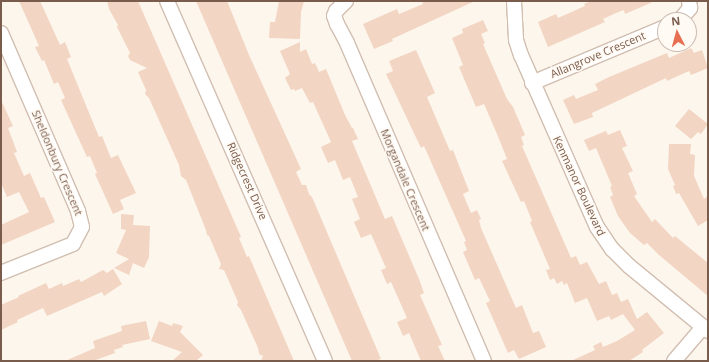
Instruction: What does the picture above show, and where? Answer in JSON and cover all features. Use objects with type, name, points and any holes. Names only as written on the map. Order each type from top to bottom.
[{"type":"street","name":"Ridgecrest Drive","points":[[167,1],[325,361]]},
{"type":"street","name":"Morgandale Crescent","points":[[346,1],[336,11],[334,16],[337,24],[484,361]]},
{"type":"street","name":"Kenmanor Boulevard","points":[[514,1],[516,40],[532,83],[591,216],[605,240],[630,266],[705,329]]},
{"type":"street","points":[[687,12],[690,8],[689,1]]},
{"type":"street","name":"Allangrove Crescent","points":[[532,83],[657,30]]},
{"type":"street","name":"Sheldonbury Crescent","points":[[1,33],[78,211],[82,227],[73,244],[1,273]]},
{"type":"street","points":[[674,361],[705,329]]},
{"type":"building","points":[[19,1],[40,1],[60,45],[65,42],[71,57],[67,59],[99,137],[102,136],[111,158],[118,155],[136,193],[120,200],[124,209],[113,214],[95,174],[97,173],[90,156],[87,157],[61,100],[65,98],[58,82],[54,84],[44,60],[42,61],[35,47],[39,46]]},
{"type":"building","points":[[107,1],[138,1],[241,237],[239,238],[247,257],[249,256],[294,361],[261,361],[263,356],[259,354],[258,348],[241,310],[237,305],[238,302],[224,270],[219,269],[221,264],[209,236],[207,235],[186,180],[181,176],[179,165],[149,98],[145,94],[146,90],[138,72],[147,68],[130,60],[128,56],[130,53],[117,27],[118,25],[109,9]]},
{"type":"building","points":[[196,1],[227,1],[249,55],[301,169],[296,172],[302,185],[306,185],[309,194],[312,197],[381,359],[375,361],[352,361]]},
{"type":"building","points":[[279,1],[304,1],[301,12],[300,39],[269,38],[270,22],[275,22]]},
{"type":"building","points":[[422,1],[475,1],[392,39],[393,41],[374,49],[363,24],[397,9],[399,14],[423,4]]},
{"type":"building","points":[[591,1],[655,1],[625,14],[624,10],[616,13],[603,19],[605,22],[548,47],[538,22],[556,14],[558,18],[585,6],[584,4]]},
{"type":"building","points":[[483,20],[488,31],[481,34],[485,43],[483,44],[507,99],[513,107],[525,135],[521,137],[524,145],[522,146],[571,258],[576,256],[580,265],[587,262],[599,284],[606,281],[612,295],[617,293],[621,302],[628,299],[637,319],[647,312],[664,333],[642,350],[643,352],[629,361],[571,361],[595,350],[593,346],[601,342],[603,347],[617,341],[635,330],[623,314],[611,320],[609,316],[597,321],[587,298],[575,303],[567,283],[564,285],[562,281],[557,284],[554,278],[550,280],[546,270],[550,269],[530,222],[532,221],[524,201],[521,202],[502,161],[507,159],[497,134],[484,104],[476,107],[459,67],[463,65],[452,38],[463,33],[462,29]]},
{"type":"building","points":[[300,42],[300,52],[306,49],[312,64],[315,63],[319,72],[326,69],[345,115],[358,139],[352,141],[385,219],[392,216],[419,279],[424,293],[420,295],[442,345],[438,346],[445,361],[421,361],[409,333],[403,336],[397,322],[407,318],[391,282],[387,284],[381,270],[386,268],[371,234],[361,238],[354,222],[360,219],[352,199],[358,197],[350,177],[343,180],[335,160],[328,163],[321,147],[331,142],[313,102],[310,103],[302,88],[295,91],[294,89],[291,90],[285,78],[290,74],[280,51]]},
{"type":"building","points":[[416,50],[435,93],[427,97],[450,151],[453,150],[469,191],[463,194],[471,213],[477,210],[481,219],[479,220],[481,228],[516,308],[522,305],[533,333],[539,331],[546,347],[519,359],[514,350],[508,353],[486,303],[490,301],[479,278],[475,280],[463,252],[467,250],[464,242],[466,241],[424,146],[421,148],[386,74],[393,71],[389,61]]},
{"type":"building","points":[[702,50],[708,68],[691,75],[689,71],[667,81],[666,78],[592,113],[593,117],[574,124],[563,100],[574,95],[576,99],[598,90],[595,84],[667,53],[669,58],[682,52],[694,53]]},
{"type":"building","points":[[1,100],[13,126],[8,128],[17,152],[14,153],[24,176],[30,173],[41,198],[44,197],[55,222],[1,245],[1,225],[29,212],[19,192],[7,197],[1,183]]},
{"type":"building","points":[[689,109],[708,124],[701,134],[698,132],[691,139],[675,126]]},
{"type":"building","points":[[620,130],[627,146],[622,148],[633,171],[628,173],[637,194],[634,196],[652,222],[655,219],[673,238],[675,236],[708,263],[708,296],[647,243],[644,245],[630,233],[618,216],[610,197],[613,195],[610,187],[612,186],[596,148],[589,151],[584,140],[606,131],[608,135]]},
{"type":"building","points":[[669,144],[691,144],[690,154],[695,155],[694,176],[704,199],[708,196],[708,220],[698,226],[679,193],[676,194],[673,186],[675,185],[668,169]]},
{"type":"building","points":[[121,214],[134,215],[133,225],[150,226],[149,257],[144,268],[133,263],[129,275],[114,268],[129,259],[116,253],[126,230],[121,229]]},
{"type":"building","points":[[113,269],[122,284],[104,296],[102,292],[47,316],[43,308],[17,320],[18,322],[1,330],[1,305],[46,283],[49,289],[62,283],[63,286],[79,279],[81,282],[103,270],[107,273]]},
{"type":"building","points":[[146,321],[150,339],[122,345],[123,347],[114,350],[115,353],[93,361],[65,361],[95,348],[93,341],[122,331],[121,326]]},
{"type":"building","points":[[159,321],[172,326],[173,323],[183,326],[180,332],[203,355],[196,361],[172,361],[182,352],[151,341]]}]
